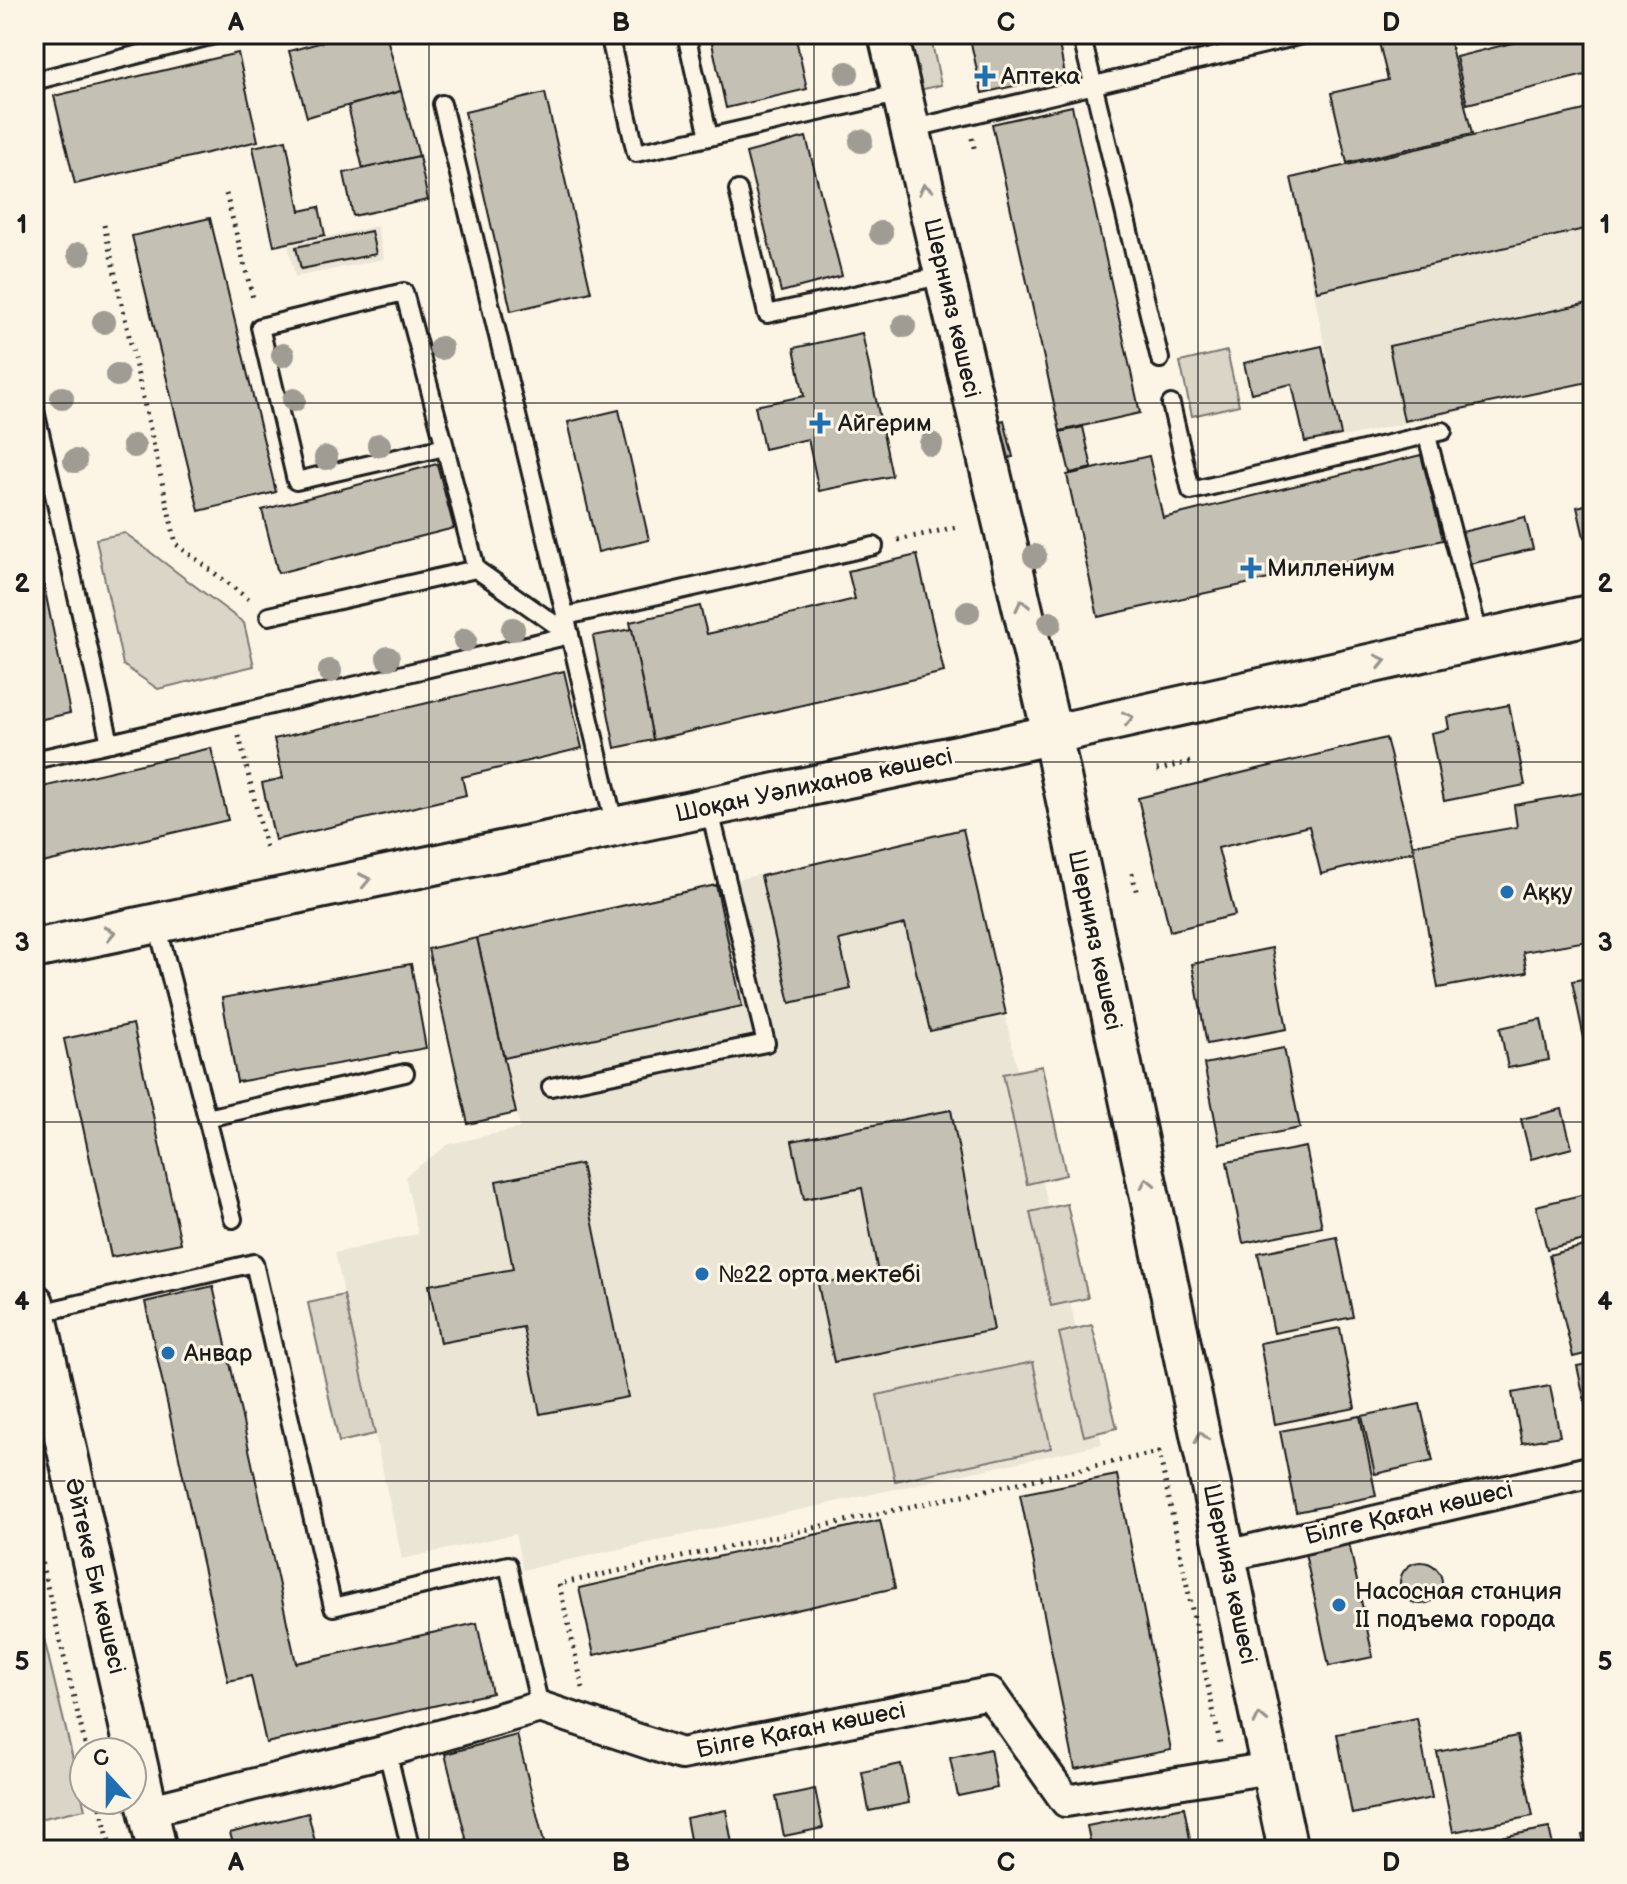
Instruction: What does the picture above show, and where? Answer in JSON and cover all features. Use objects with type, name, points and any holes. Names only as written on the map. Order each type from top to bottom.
[{"type":"street","name":"Шернияз көшесі","points":[[888,34],[1052,734],[1288,1850]]},
{"type":"street","name":"Шоқан Уәлиханов көшесі","points":[[34,949],[1052,734],[1593,614]]},
{"type":"street","name":"Әйтеке Би көшесі","points":[[35,1310],[130,1736]]},
{"type":"street","name":"Білге Қаған көшесі","points":[[1226,1556],[1593,1471]]},
{"type":"street","name":"Білге Қаған көшесі","points":[[540,1707],[681,1754],[990,1693],[1066,1801],[1270,1768]]},
{"type":"street","points":[[148,1811],[387,1751],[540,1707]]},
{"type":"street","name":"Әйтеке Би көшесі","points":[[148,1815],[157,1850]]},
{"type":"lane","points":[[34,81],[218,34]]},
{"type":"lane","points":[[609,34],[636,153],[709,137],[1094,88],[1307,34]]},
{"type":"lane","points":[[686,34],[709,137]]},
{"type":"lane","points":[[1081,34],[1160,359]]},
{"type":"lane","points":[[442,104],[615,827]]},
{"type":"lane","points":[[738,190],[767,314],[945,275]]},
{"type":"lane","points":[[445,447],[296,481],[260,327],[404,292],[445,447],[476,569],[570,635]]},
{"type":"lane","points":[[1171,404],[1191,491],[1435,433],[1480,639]]},
{"type":"lane","points":[[34,406],[110,743]]},
{"type":"lane","points":[[1373,430],[1377,447]]},
{"type":"lane","points":[[566,616],[874,546]]},
{"type":"lane","points":[[269,616],[476,569]]},
{"type":"lane","points":[[34,760],[570,635]]},
{"type":"lane","points":[[551,1087],[766,1043],[709,807]]},
{"type":"lane","points":[[157,924],[233,1219]]},
{"type":"lane","points":[[207,1118],[405,1073]]},
{"type":"lane","points":[[35,1310],[254,1263],[333,1607],[508,1565],[540,1707]]},
{"type":"lane","points":[[387,1751],[411,1850]]},
{"type":"path","points":[[226,194],[260,327]]},
{"type":"path","points":[[104,225],[176,544],[269,616]]},
{"type":"path","points":[[874,546],[957,527]]},
{"type":"path","points":[[234,714],[267,852]]},
{"type":"path","points":[[1157,770],[1194,761]]},
{"type":"path","points":[[1132,873],[1137,894]]},
{"type":"path","points":[[590,1722],[559,1584],[1159,1452],[1227,1776]]},
{"type":"path","points":[[34,1532],[83,1736]]},
{"type":"path","points":[[103,1816],[111,1850]]},
{"type":"shaded area","points":[[903,34],[930,34],[941,85],[915,91]]},
{"type":"shaded area","points":[[1593,108],[1593,382],[1343,437],[1291,178]]},
{"type":"shaded area","points":[[377,226],[384,259],[295,277],[288,245]]},
{"type":"shaded area","points":[[1227,351],[1239,405],[1192,416],[1180,362]]},
{"type":"shaded area","points":[[125,533],[244,623],[254,666],[158,689],[123,665],[96,539]]},
{"type":"shaded area","name":"№22 орта мектебі","points":[[963,829],[1102,1444],[523,1570],[515,1534],[402,1559],[335,1253],[418,1234],[405,1176],[449,1144],[520,1128],[477,938]]},
{"type":"shaded area","points":[[1042,1066],[1066,1175],[1027,1184],[1003,1074]]},
{"type":"shaded area","points":[[1067,1204],[1088,1298],[1051,1306],[1030,1212]]},
{"type":"shaded area","points":[[344,1295],[375,1434],[339,1442],[308,1303]]},
{"type":"shaded area","points":[[1092,1325],[1117,1428],[1084,1436],[1059,1333]]},
{"type":"shaded area","points":[[1033,1362],[1051,1448],[895,1481],[877,1395]]},
{"type":"shaded area","points":[[34,1597],[68,1738],[68,1813],[34,1820]]},
{"type":"building","points":[[353,34],[386,34],[401,91],[307,117],[289,51]]},
{"type":"building","points":[[710,34],[795,34],[807,89],[726,108]]},
{"type":"building","points":[[969,34],[1057,34],[1065,75],[982,93]]},
{"type":"building","points":[[1377,34],[1448,34],[1472,134],[1347,163],[1331,93],[1388,80]]},
{"type":"building","points":[[1548,34],[1593,34],[1593,73],[1467,104],[1456,57]]},
{"type":"building","points":[[238,53],[258,141],[75,184],[54,96]]},
{"type":"building","points":[[401,91],[419,156],[363,169],[348,106]]},
{"type":"building","points":[[545,93],[591,292],[511,311],[465,112]]},
{"type":"building","points":[[1072,106],[1140,413],[1060,431],[992,124]]},
{"type":"building","points":[[1593,108],[1593,227],[1317,291],[1291,178]]},
{"type":"building","points":[[806,137],[842,276],[781,292],[746,153]]},
{"type":"building","points":[[286,140],[300,211],[319,207],[325,235],[274,246],[253,147]]},
{"type":"building","points":[[419,156],[428,200],[353,216],[344,173]]},
{"type":"building","points":[[210,218],[276,492],[199,511],[132,236]]},
{"type":"building","points":[[371,231],[376,254],[301,269],[296,247]]},
{"type":"building","points":[[1593,302],[1593,381],[1404,421],[1389,346]]},
{"type":"building","name":"Айгерим","points":[[862,333],[892,476],[819,491],[808,439],[764,449],[755,406],[804,396],[794,348]]},
{"type":"building","points":[[1322,346],[1341,435],[1305,442],[1292,384],[1251,393],[1244,363]]},
{"type":"building","points":[[619,410],[649,540],[598,552],[568,422]]},
{"type":"building","points":[[1004,420],[1013,457],[1002,459],[993,423]]},
{"type":"building","points":[[1083,427],[1092,468],[1070,473],[1060,432]]},
{"type":"building","points":[[1421,455],[1443,540],[1098,617],[1067,475],[1149,456],[1163,518]]},
{"type":"building","points":[[437,464],[454,528],[278,573],[262,510]]},
{"type":"building","points":[[1593,503],[1593,535],[1584,537],[1577,507]]},
{"type":"building","points":[[1525,517],[1533,549],[1470,564],[1462,532]]},
{"type":"building","points":[[34,537],[70,713],[34,721]]},
{"type":"building","points":[[917,555],[944,672],[653,740],[630,622],[700,606],[707,634],[781,617],[855,599],[848,571]]},
{"type":"building","points":[[632,629],[653,740],[615,748],[593,636]]},
{"type":"building","points":[[564,671],[582,748],[462,777],[466,795],[275,840],[262,783],[283,778],[274,739]]},
{"type":"building","points":[[1509,705],[1525,785],[1444,801],[1431,733],[1449,729],[1447,717]]},
{"type":"building","points":[[1386,738],[1414,851],[1321,874],[1309,826],[1218,848],[1235,915],[1170,931],[1138,798]]},
{"type":"building","points":[[211,748],[228,820],[38,864],[34,848],[34,789]]},
{"type":"building","name":"Аққу","points":[[1593,791],[1593,940],[1523,952],[1527,972],[1438,988],[1413,845],[1517,827],[1514,805]]},
{"type":"building","points":[[963,829],[1006,1014],[930,1031],[905,924],[839,940],[851,989],[790,1003],[761,876]]},
{"type":"building","points":[[716,885],[742,1006],[504,1058],[477,938]]},
{"type":"building","points":[[477,938],[516,1113],[468,1124],[428,949]]},
{"type":"building","points":[[1272,948],[1287,1029],[1207,1044],[1192,964]]},
{"type":"building","points":[[411,964],[426,1048],[237,1082],[222,998]]},
{"type":"building","points":[[1593,977],[1593,1081],[1572,981]]},
{"type":"building","points":[[1541,1019],[1549,1060],[1508,1068],[1500,1028]]},
{"type":"building","points":[[133,1024],[181,1243],[111,1257],[64,1039]]},
{"type":"building","points":[[1284,1048],[1300,1128],[1220,1144],[1204,1064]]},
{"type":"building","points":[[1562,1109],[1572,1148],[1531,1159],[1521,1119]]},
{"type":"building","points":[[951,1110],[994,1330],[834,1362],[818,1284],[878,1273],[862,1188],[804,1199],[792,1141]]},
{"type":"building","points":[[1306,1147],[1322,1227],[1243,1243],[1227,1162]]},
{"type":"building","points":[[581,1164],[628,1397],[540,1414],[523,1327],[440,1343],[429,1285],[513,1269],[496,1181]]},
{"type":"building","points":[[1593,1192],[1593,1238],[1547,1249],[1536,1206]]},
{"type":"building","points":[[1337,1237],[1353,1317],[1274,1333],[1258,1253]]},
{"type":"building","points":[[1588,1245],[1593,1266],[1593,1352],[1573,1357],[1549,1255]]},
{"type":"building","points":[[213,1286],[296,1663],[477,1623],[492,1693],[266,1743],[251,1676],[228,1681],[145,1302]]},
{"type":"building","points":[[1340,1328],[1355,1408],[1275,1424],[1260,1343]]},
{"type":"building","points":[[1593,1363],[1593,1428],[1591,1429],[1577,1366]]},
{"type":"building","points":[[1550,1386],[1560,1436],[1522,1443],[1512,1393]]},
{"type":"building","points":[[1420,1404],[1433,1461],[1375,1474],[1362,1416]]},
{"type":"building","points":[[1360,1416],[1376,1496],[1296,1512],[1280,1431]]},
{"type":"building","points":[[1117,1475],[1171,1750],[1075,1769],[1020,1494]]},
{"type":"building","points":[[880,1520],[895,1588],[594,1655],[579,1588]]},
{"type":"building","name":"Насосная станция II подъема города","points":[[1349,1543],[1373,1657],[1329,1666],[1305,1553]]},
{"type":"building","points":[[1421,1562],[1436,1568],[1442,1583],[1436,1598],[1421,1604],[1406,1598],[1400,1583],[1406,1568]]},
{"type":"building","points":[[1417,1718],[1432,1798],[1352,1814],[1337,1734]]},
{"type":"building","points":[[517,1735],[546,1850],[469,1850],[445,1754]]},
{"type":"building","points":[[1517,1736],[1533,1816],[1453,1832],[1437,1752]]},
{"type":"building","points":[[990,1749],[997,1788],[958,1796],[950,1758]]},
{"type":"building","points":[[901,1764],[909,1803],[869,1811],[862,1772]]},
{"type":"building","points":[[815,1789],[823,1828],[784,1836],[776,1797]]},
{"type":"building","points":[[1184,1807],[1192,1850],[1092,1850],[1087,1826]]},
{"type":"building","points":[[726,1810],[733,1849],[692,1850],[686,1818]]},
{"type":"building","points":[[308,1813],[317,1850],[235,1850],[230,1833]]},
{"type":"building","points":[[1549,1828],[1554,1850],[1471,1850],[1469,1843]]},
{"type":"building","points":[[1593,1832],[1593,1850],[1585,1850],[1582,1835]]},
{"type":"place","name":"Аптека","points":[[985,76]]},
{"type":"place","name":"Айгерим","points":[[820,423]]},
{"type":"place","name":"Миллениум","points":[[1251,568]]},
{"type":"place","name":"Аққу","points":[[1507,892]]},
{"type":"place","name":"№22 орта мектебі","points":[[702,1274]]},
{"type":"place","name":"Анвар","points":[[168,1353]]},
{"type":"place","name":"Насосная станция II подъема города","points":[[1339,1605]]}]
